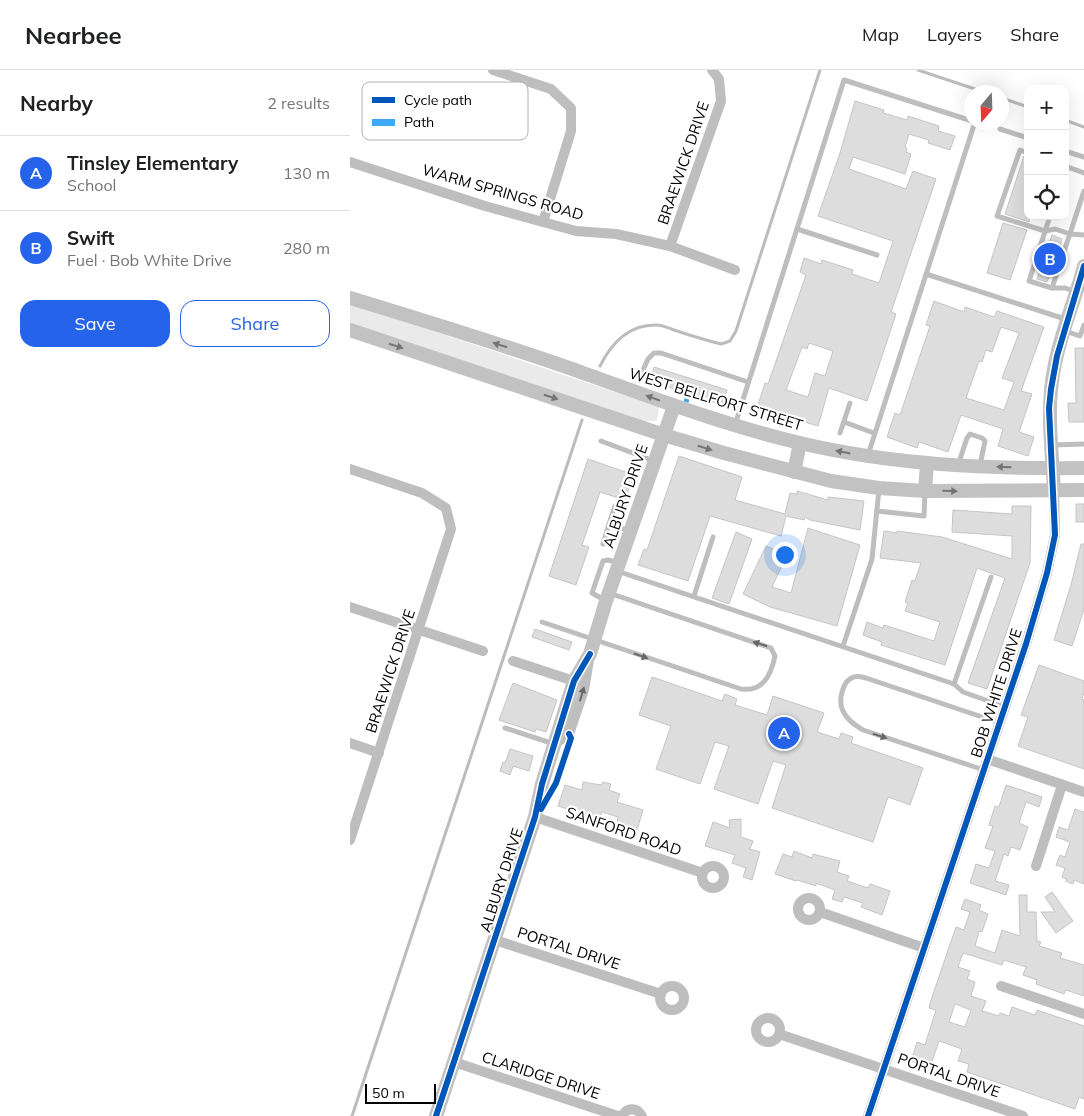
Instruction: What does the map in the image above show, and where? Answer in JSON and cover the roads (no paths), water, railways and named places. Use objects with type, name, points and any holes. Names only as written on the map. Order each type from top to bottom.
[{"type":"main road","name":"BOB WHITE DRIVE","points":[[1054,491],[1050,408],[1051,389],[1057,356],[1084,266]]},
{"type":"main road","name":"WEST BELLFORT STREET","points":[[350,298],[584,373],[734,426],[800,443],[867,457],[926,464],[1084,468]]},
{"type":"main road","points":[[350,330],[664,435],[831,481],[879,488],[925,490],[1084,490]]},
{"type":"main road","name":"ALBURY DRIVE","points":[[436,1116],[535,817],[542,784],[574,681],[593,647],[607,597],[674,406]]},
{"type":"main road","points":[[794,472],[800,443]]},
{"type":"main road","points":[[925,490],[926,464]]},
{"type":"street","points":[[493,70],[551,89],[571,108],[572,131],[543,222]]},
{"type":"street","name":"BRAEWICK DRIVE","points":[[670,246],[721,101],[719,78],[712,70]]},
{"type":"street","name":"WARM SPRINGS ROAD","points":[[350,162],[485,206],[576,231],[616,234],[670,246],[735,270]]},
{"type":"street","name":"BRAEWICK DRIVE","points":[[350,468],[422,493],[446,508],[451,529],[350,840]]},
{"type":"street","name":"BOB WHITE DRIVE","points":[[868,1116],[1000,723],[1047,573],[1055,535],[1054,491]]},
{"type":"street","points":[[350,607],[483,651]]},
{"type":"street","name":"ALBURY DRIVE","points":[[554,744],[569,734],[584,690],[593,647]]},
{"type":"street","points":[[513,661],[574,681]]},
{"type":"street","points":[[350,743],[379,753]]},
{"type":"street","points":[[987,759],[1084,792]]},
{"type":"street","points":[[1036,866],[1062,785]]},
{"type":"street","name":"SANFORD ROAD","points":[[535,817],[703,874]]},
{"type":"street","points":[[820,912],[924,948]]},
{"type":"street","name":"PORTAL DRIVE","points":[[495,940],[661,994]]},
{"type":"street","points":[[1001,986],[1084,1014]]},
{"type":"street","name":"PORTAL DRIVE","points":[[779,1034],[1023,1116]]},
{"type":"street","name":"CLARIDGE DRIVE","points":[[454,1062],[620,1116],[631,1109],[639,1112],[642,1116]]},
{"type":"lane","points":[[734,426],[844,80],[964,119]]},
{"type":"lane","points":[[867,457],[971,130]]},
{"type":"lane","points":[[1003,130],[1024,137]]},
{"type":"lane","points":[[1024,152],[1020,150],[997,216],[1045,231],[1055,229],[1084,236]]},
{"type":"lane","points":[[1069,152],[1084,157]]},
{"type":"lane","points":[[1069,169],[1084,173]]},
{"type":"lane","points":[[1052,288],[1053,273],[1062,246],[1070,234],[1084,191]]},
{"type":"lane","points":[[1049,220],[1029,281],[1052,288],[1065,288],[1077,292]]},
{"type":"lane","points":[[797,229],[876,255]]},
{"type":"lane","points":[[1042,240],[1050,242]]},
{"type":"lane","points":[[1037,254],[1044,257]]},
{"type":"lane","points":[[1033,267],[1040,269]]},
{"type":"lane","points":[[926,274],[1066,325],[1080,336],[1084,325]]},
{"type":"lane","points":[[643,370],[648,359],[654,353],[661,353],[748,382]]},
{"type":"lane","points":[[840,433],[850,403]]},
{"type":"lane","points":[[844,422],[874,433]]},
{"type":"lane","points":[[958,465],[970,434],[985,441],[980,466]]},
{"type":"lane","points":[[601,441],[655,461]]},
{"type":"lane","points":[[1052,445],[1084,444]]},
{"type":"lane","points":[[843,646],[872,558],[879,488]]},
{"type":"lane","points":[[876,511],[924,516],[925,490]]},
{"type":"lane","points":[[603,544],[615,506]]},
{"type":"lane","points":[[610,524],[630,532]]},
{"type":"lane","points":[[694,596],[713,538]]},
{"type":"lane","points":[[618,567],[694,596],[954,684],[963,692],[1005,707]]},
{"type":"lane","points":[[954,684],[991,577]]},
{"type":"lane","points":[[542,622],[593,647],[732,687],[750,690],[759,686],[771,671],[775,656],[771,648],[607,597]]},
{"type":"lane","points":[[984,770],[863,730],[847,718],[842,709],[841,699],[848,680],[855,676],[1000,723]]},
{"type":"lane","points":[[505,728],[554,744]]},
{"type":"waterway","points":[[600,366],[615,343],[629,332],[645,326],[662,326],[721,344],[730,341],[736,331],[820,70]]},
{"type":"waterway","points":[[918,70],[964,85]]},
{"type":"waterway","points":[[1009,100],[1024,106]]},
{"type":"waterway","points":[[1069,121],[1084,127]]},
{"type":"waterway","points":[[352,1116],[582,420]]},
{"type":"place","name":"Swift","points":[[1050,259]]},
{"type":"place","name":"Tinsley Elementary","points":[[784,733]]}]
